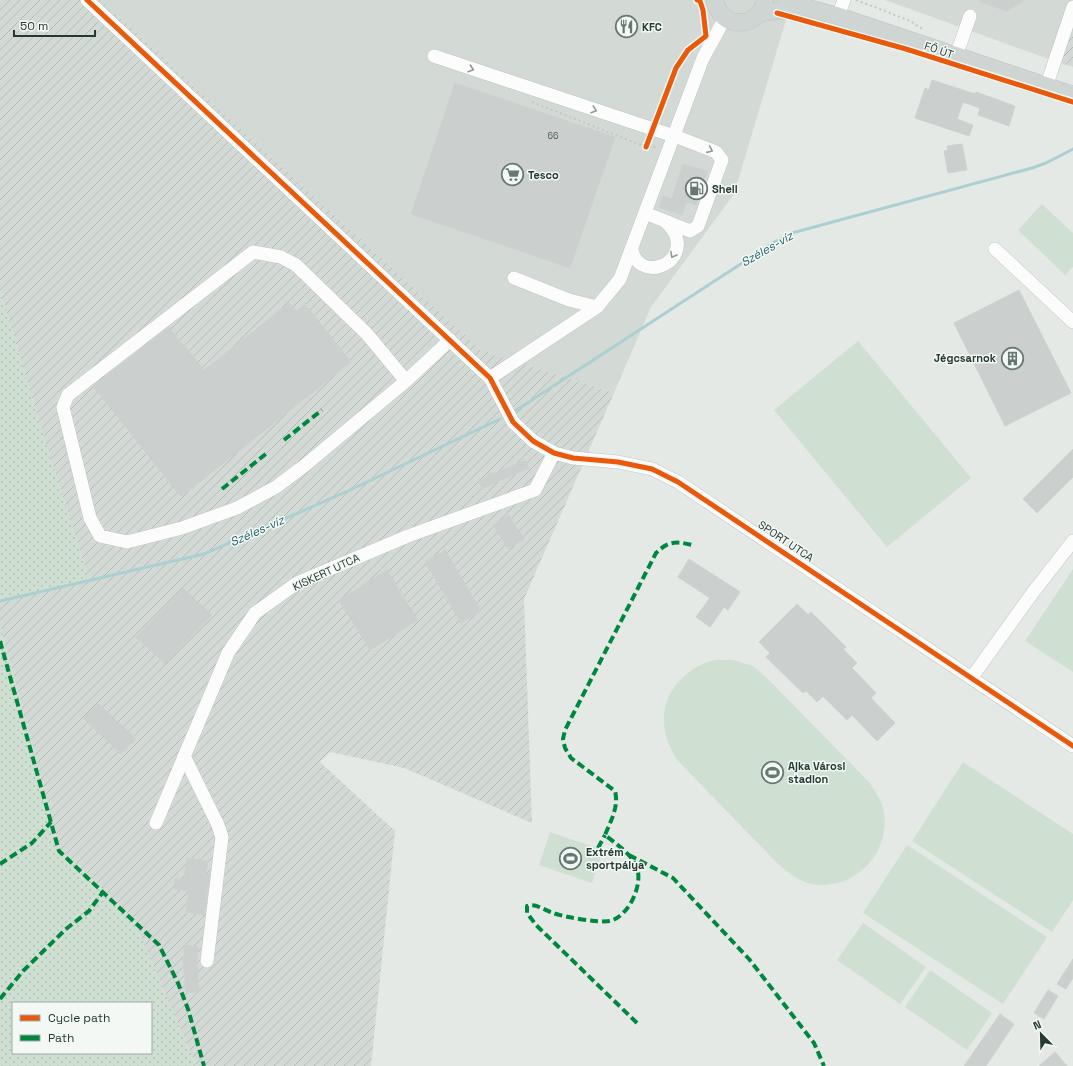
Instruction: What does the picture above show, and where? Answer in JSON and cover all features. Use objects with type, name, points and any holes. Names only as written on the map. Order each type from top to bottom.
[{"type":"main road","points":[[715,0],[718,10],[725,18]]},
{"type":"main road","name":"FŐ ÚT","points":[[786,0],[1073,95]]},
{"type":"main road","name":"FŐ ÚT","points":[[725,18],[732,22],[746,22],[751,20],[762,6],[804,7]]},
{"type":"street","points":[[87,0],[490,378],[597,307],[620,279],[703,58],[725,18]]},
{"type":"street","points":[[838,16],[844,0]]},
{"type":"street","points":[[1046,86],[1073,7]]},
{"type":"street","points":[[956,56],[970,16]]},
{"type":"street","points":[[434,56],[652,129],[672,142],[716,152],[722,160],[698,226],[690,231],[645,213]]},
{"type":"street","points":[[632,250],[633,256],[649,268],[667,264],[674,255],[677,245],[676,236],[665,221]]},
{"type":"street","points":[[995,249],[1073,322]]},
{"type":"street","points":[[406,381],[367,334],[296,265],[281,257],[253,252],[68,395],[63,407],[90,518],[100,536],[127,542],[182,528],[237,508],[276,488],[304,466],[406,381],[450,340]]},
{"type":"street","points":[[514,278],[569,300],[597,307]]},
{"type":"street","name":"SPORT UTCA","points":[[490,378],[500,400],[513,422],[533,441],[554,453],[573,458],[618,462],[652,469],[678,482],[972,677],[1073,746]]},
{"type":"street","name":"KISKERT UTCA","points":[[156,823],[228,653],[255,612],[297,583],[408,536],[535,490],[554,453]]},
{"type":"street","points":[[972,677],[1031,595],[1073,541]]},
{"type":"street","points":[[184,756],[218,825],[222,837],[207,962]]},
{"type":"path","points":[[528,101],[646,147],[672,142]]},
{"type":"path","points":[[646,147],[652,129]]},
{"type":"shaded area","points":[[0,0],[101,0],[481,350],[614,393],[524,599],[532,823],[404,768],[330,752],[320,762],[395,831],[371,1066],[196,1066],[133,919],[59,847],[0,625],[0,600],[89,580],[36,412],[0,290]]},
{"type":"shaded area","points":[[101,0],[792,0],[734,194],[651,307],[614,393],[481,350]]},
{"type":"shaded area","points":[[885,0],[1073,0],[1073,15],[1057,62]]},
{"type":"shaded area","points":[[1073,15],[1073,67],[1057,62]]},
{"type":"green space","points":[[1042,204],[1073,233],[1073,267],[1065,275],[1018,230]]},
{"type":"green space","points":[[0,290],[36,412],[89,580],[0,600]]},
{"type":"green space","points":[[858,341],[971,478],[887,547],[774,410]]},
{"type":"green space","points":[[1073,569],[1073,672],[1025,641]]},
{"type":"green space","points":[[0,625],[59,847],[133,919],[196,1066],[0,1066]]},
{"type":"green space","name":"Ajka Városi stadion","points":[[714,660],[733,660],[753,666],[766,677],[870,783],[880,799],[885,818],[884,834],[879,849],[870,862],[859,873],[845,881],[829,885],[807,883],[798,879],[778,864],[677,760],[672,751],[664,727],[664,712],[671,692],[684,676],[701,664]]},
{"type":"green space","points":[[963,762],[1073,834],[1073,900],[1052,932],[912,841]]},
{"type":"green space","name":"Extrém sportpálya","points":[[550,832],[603,850],[592,883],[539,865]]},
{"type":"green space","points":[[907,845],[1047,937],[1003,1004],[863,913]]},
{"type":"green space","points":[[863,923],[926,967],[900,1004],[837,960]]},
{"type":"green space","points":[[930,970],[992,1013],[967,1050],[905,1007]]},
{"type":"building","points":[[980,0],[1025,0],[1007,11],[980,2]]},
{"type":"building","points":[[932,80],[975,94],[976,92],[1015,106],[1009,126],[978,115],[980,108],[963,102],[957,119],[973,125],[969,136],[915,118],[925,88],[929,90]]},
{"type":"building","name":"Tesco","points":[[455,83],[615,137],[570,268],[411,214]]},
{"type":"building","points":[[962,144],[967,170],[948,173],[944,151],[948,150],[947,146]]},
{"type":"building","points":[[683,164],[707,171],[696,205],[686,202],[682,215],[659,207],[663,196],[672,199]]},
{"type":"building","name":"Jégcsarnok","points":[[1019,290],[1071,393],[1005,426],[954,323]]},
{"type":"building","points":[[289,303],[296,311],[305,304],[351,362],[181,497],[93,386],[169,327],[204,370]]},
{"type":"building","points":[[1073,449],[1073,477],[1037,513],[1023,499]]},
{"type":"building","points":[[525,460],[529,468],[482,489],[478,481],[487,477],[489,472],[493,474]]},
{"type":"building","points":[[509,515],[524,539],[508,549],[493,525]]},
{"type":"building","points":[[445,550],[481,611],[461,623],[425,562]]},
{"type":"building","points":[[689,559],[740,592],[728,610],[724,607],[710,627],[696,617],[710,598],[678,577]]},
{"type":"building","points":[[387,570],[418,620],[370,650],[339,600]]},
{"type":"building","points":[[183,588],[212,615],[165,664],[136,637]]},
{"type":"building","points":[[797,604],[808,615],[811,612],[846,647],[843,649],[857,663],[852,668],[876,693],[871,698],[895,723],[877,741],[852,715],[847,720],[823,696],[817,702],[806,691],[803,693],[766,657],[770,653],[759,642]]},
{"type":"building","points":[[98,703],[136,739],[121,754],[83,718]]},
{"type":"building","points":[[187,858],[208,861],[206,873],[210,874],[204,915],[186,912],[189,891],[174,889],[175,878],[184,879]]},
{"type":"building","points":[[185,945],[198,947],[197,960],[199,992],[186,993],[183,959]]},
{"type":"building","points":[[1073,959],[1073,978],[1066,989],[1057,984]]},
{"type":"building","points":[[1048,990],[1058,996],[1044,1019],[1034,1013]]},
{"type":"building","points":[[1000,1014],[1014,1024],[986,1066],[964,1066]]},
{"type":"building","points":[[1055,1052],[1067,1066],[1039,1066]]},
{"type":"waterway","name":"Széles-víz","points":[[515,411],[776,241],[792,233],[1032,168],[1046,163],[1073,149]]},
{"type":"waterway","name":"Széles-víz","points":[[0,601],[204,554],[348,491],[500,419]]},
{"type":"marked path","points":[[284,440],[322,410]]},
{"type":"marked path","points":[[222,489],[267,453]]},
{"type":"marked path","points":[[637,1023],[536,925],[527,913],[527,906],[534,905],[558,915],[573,918],[610,921],[623,913],[633,899],[638,883],[637,868],[635,863],[628,854],[605,835],[615,808],[615,791],[571,758],[565,748],[563,739],[565,730],[656,553],[664,546],[672,543],[692,545]]},
{"type":"marked path","points":[[0,641],[59,851],[159,945],[178,983],[188,1009],[204,1066]]},
{"type":"marked path","points":[[0,864],[32,843],[51,822]]},
{"type":"marked path","points":[[598,848],[605,835]]},
{"type":"marked path","points":[[629,855],[673,878],[749,959],[814,1043],[824,1066]]},
{"type":"marked path","points":[[0,999],[23,971],[66,929],[89,911],[103,892]]},
{"type":"cycle path","points":[[87,0],[490,378],[513,422],[533,441],[554,453],[573,458],[618,462],[652,469],[678,482],[1073,746]]},
{"type":"cycle path","points":[[646,147],[676,68],[688,50],[706,36],[703,10],[700,1],[697,0]]},
{"type":"cycle path","points":[[777,13],[906,49],[1073,102]]},
{"type":"place","name":"KFC","points":[[627,27]]},
{"type":"place","name":"Tesco","points":[[513,175]]},
{"type":"place","name":"Shell","points":[[696,189]]},
{"type":"place","name":"Jégcsarnok","points":[[1012,358]]},
{"type":"place","name":"Ajka Városi stadion","points":[[773,772]]},
{"type":"place","name":"Extrém sportpálya","points":[[571,858]]}]
